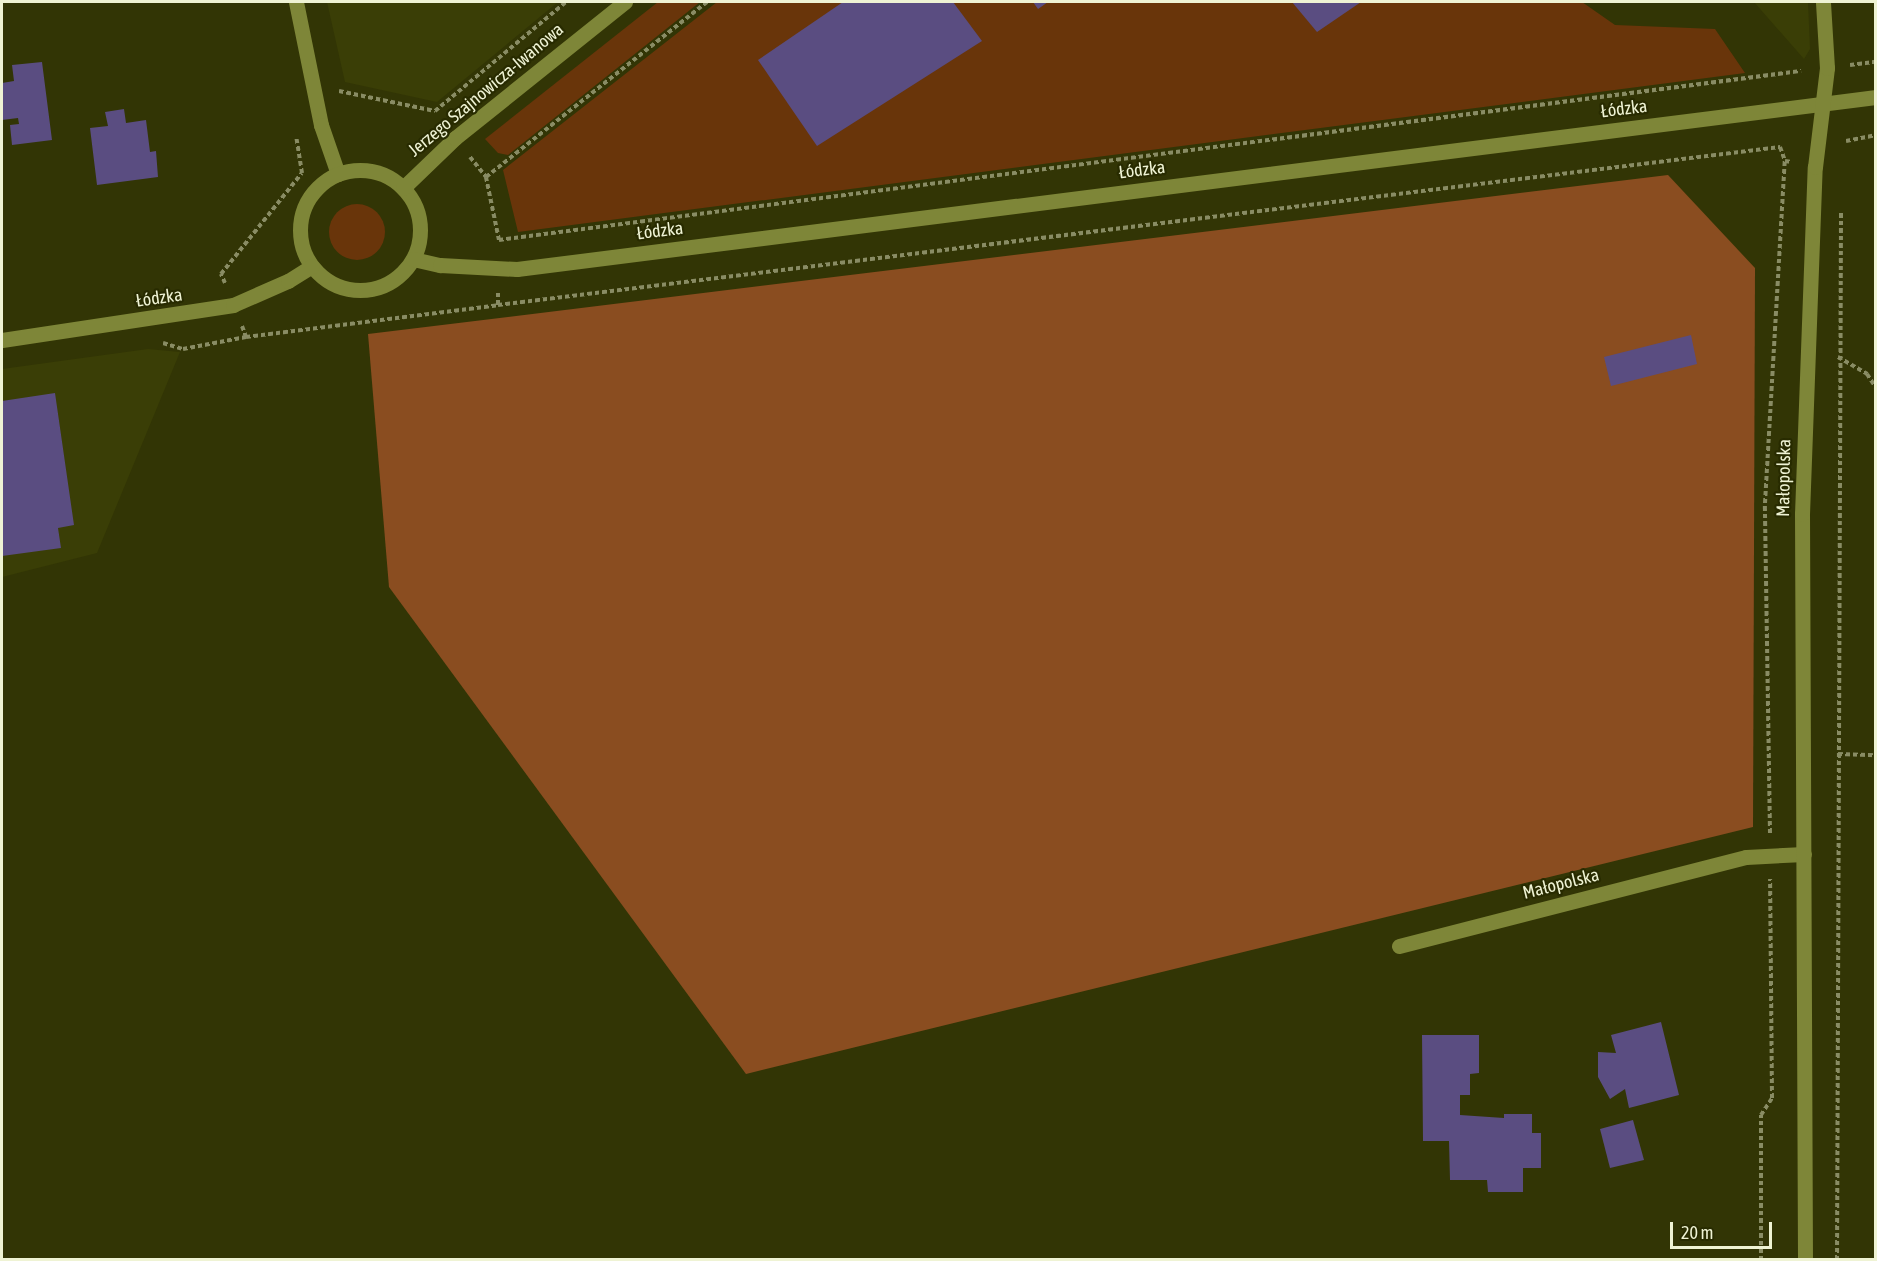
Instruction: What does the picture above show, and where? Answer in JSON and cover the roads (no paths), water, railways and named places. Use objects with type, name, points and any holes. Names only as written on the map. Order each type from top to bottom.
[{"type":"street","points":[[296,2],[321,125],[338,174]]},
{"type":"street","name":"Jerzego Szajnowicza-Iwanowa","points":[[403,188],[455,138],[625,2]]},
{"type":"street","name":"Małopolska","points":[[1805,1260],[1802,514],[1815,167],[1827,68],[1823,2]]},
{"type":"street","name":"Łódzka","points":[[413,259],[440,265],[518,269],[1875,97]]},
{"type":"street","points":[[372,172],[403,188],[415,206],[420,227],[413,259],[392,281],[364,290],[335,285],[312,266],[302,241],[303,213],[316,190],[338,174],[372,172]]},
{"type":"street","name":"Łódzka","points":[[2,340],[233,305],[288,281],[312,266]]},
{"type":"street","name":"Małopolska","points":[[1399,945],[1746,856],[1804,854]]}]
